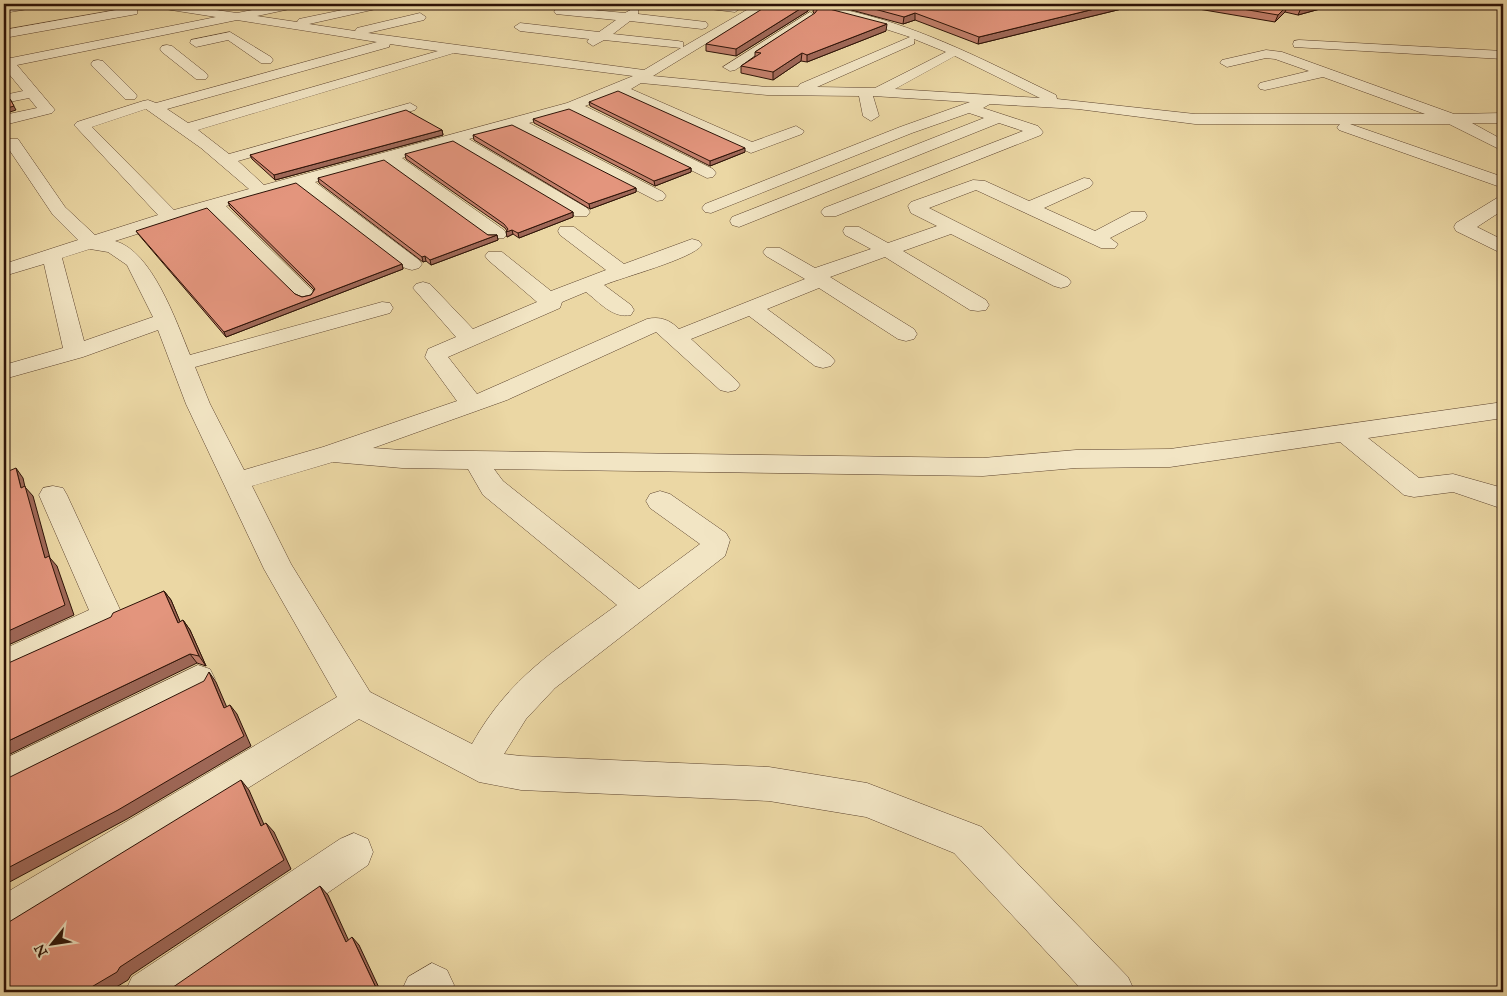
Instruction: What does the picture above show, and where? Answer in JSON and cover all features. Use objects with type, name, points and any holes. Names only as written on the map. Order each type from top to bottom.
[{"type":"street","points":[[4,10],[40,4]]},
{"type":"street","points":[[4,22],[110,4]]},
{"type":"street","points":[[152,4],[235,18],[395,41],[563,62],[642,76],[729,88],[767,91],[871,92],[992,99],[1063,104],[1195,119],[1503,118]]},
{"type":"street","points":[[5,62],[300,4]]},
{"type":"street","points":[[563,62],[646,4]]},
{"type":"street","points":[[692,4],[735,8]]},
{"type":"street","points":[[4,270],[93,244],[214,204],[572,106],[618,88],[642,76],[765,4]]},
{"type":"street","points":[[287,25],[381,5]]},
{"type":"street","points":[[729,88],[734,67],[783,34],[808,10],[868,19],[939,42],[1063,104]]},
{"type":"street","points":[[560,11],[702,25]]},
{"type":"street","points":[[4,34],[137,16],[4,47]]},
{"type":"street","points":[[347,34],[420,16]]},
{"type":"street","points":[[728,24],[746,28]]},
{"type":"street","points":[[520,27],[678,45]]},
{"type":"street","points":[[764,31],[783,34]]},
{"type":"street","points":[[201,76],[162,50],[229,36],[266,60]]},
{"type":"street","points":[[154,108],[395,41]]},
{"type":"street","points":[[797,90],[910,41]]},
{"type":"street","points":[[1299,44],[1503,54]]},
{"type":"street","points":[[188,128],[460,49]]},
{"type":"street","points":[[1227,63],[1271,54],[1452,119],[1503,146]]},
{"type":"street","points":[[871,92],[948,55]]},
{"type":"street","points":[[4,120],[48,110],[5,62]]},
{"type":"street","points":[[99,64],[130,96]]},
{"type":"street","points":[[1265,86],[1325,72]]},
{"type":"street","points":[[4,82],[40,75]]},
{"type":"street","points":[[618,88],[751,148],[796,130]]},
{"type":"street","points":[[871,92],[871,116]]},
{"type":"street","points":[[4,99],[33,93]]},
{"type":"street","points":[[712,208],[992,99]]},
{"type":"street","points":[[171,218],[82,125],[148,104],[188,128],[228,159],[261,191]]},
{"type":"street","points":[[572,106],[708,173]]},
{"type":"street","points":[[228,159],[410,107]]},
{"type":"street","points":[[830,212],[1035,132],[1032,128],[968,108]]},
{"type":"street","points":[[739,221],[860,171],[999,118]]},
{"type":"street","points":[[1326,120],[1503,184]]},
{"type":"street","points":[[516,122],[657,196]]},
{"type":"street","points":[[456,138],[581,212]]},
{"type":"street","points":[[12,142],[59,211],[93,244],[114,247],[136,262],[165,320],[198,404],[238,482],[279,569],[358,702],[479,766],[521,773],[769,784],[867,800],[968,840],[1113,992]]},
{"type":"street","points":[[389,156],[497,234]]},
{"type":"street","points":[[301,180],[412,264]]},
{"type":"street","points":[[1030,207],[1084,183]]},
{"type":"street","points":[[1061,282],[917,208],[917,206],[976,184],[1101,241],[1138,216]]},
{"type":"street","points":[[1503,202],[1463,227],[1503,248]]},
{"type":"street","points":[[214,204],[305,294]]},
{"type":"street","points":[[675,338],[887,250],[953,227]]},
{"type":"street","points":[[567,231],[621,271]]},
{"type":"street","points":[[852,231],[978,304]]},
{"type":"street","points":[[547,300],[621,271],[668,256],[692,245]]},
{"type":"street","points":[[773,252],[906,334]]},
{"type":"street","points":[[52,256],[75,352]]},
{"type":"street","points":[[472,404],[436,357],[440,352],[469,338],[552,303],[495,256]]},
{"type":"street","points":[[589,284],[623,310]]},
{"type":"street","points":[[423,288],[469,338]]},
{"type":"street","points":[[752,307],[823,361]]},
{"type":"street","points":[[182,364],[382,308]]},
{"type":"street","points":[[4,372],[75,352],[165,320]]},
{"type":"street","points":[[238,482],[332,453],[498,395],[655,324],[663,326],[728,385]]},
{"type":"street","points":[[332,453],[402,459],[983,467],[1076,459],[1170,458],[1503,410]]},
{"type":"street","points":[[1347,434],[1414,488],[1454,482],[1479,489],[1503,499]]},
{"type":"street","points":[[477,460],[485,478],[493,488],[638,606]]},
{"type":"street","points":[[4,664],[107,616],[54,495]]},
{"type":"street","points":[[479,766],[504,719],[521,697],[543,678],[715,548],[716,540],[660,501]]},
{"type":"street","points":[[4,777],[198,679]]},
{"type":"street","points":[[4,917],[358,702]]},
{"type":"street","points":[[147,992],[354,852]]},
{"type":"building","points":[[770,4],[808,4],[736,49],[706,44]]},
{"type":"building","points":[[856,4],[1115,4],[979,37],[915,13],[904,17]]},
{"type":"building","points":[[1213,4],[1316,4],[1301,8],[1288,5],[1278,15]]},
{"type":"building","points":[[814,5],[887,24],[807,55],[802,53],[773,72],[741,66],[761,53],[755,52],[815,13],[818,9]]},
{"type":"building","points":[[618,91],[745,148],[710,161],[589,102]]},
{"type":"building","points":[[10,99],[14,106],[4,109],[4,100]]},
{"type":"building","points":[[569,109],[691,168],[654,181],[533,119]]},
{"type":"building","points":[[406,110],[442,130],[274,175],[250,155]]},
{"type":"building","points":[[512,125],[636,188],[589,204],[473,135]]},
{"type":"building","points":[[453,141],[573,212],[518,233],[512,230],[506,232],[508,229],[504,224],[405,154]]},
{"type":"building","points":[[384,160],[488,235],[497,235],[430,260],[425,256],[422,257],[318,178]]},
{"type":"building","points":[[296,183],[402,264],[224,332],[136,231],[207,208],[295,294],[302,297],[311,295],[315,289],[311,284],[228,202]]},
{"type":"building","points":[[16,468],[21,488],[25,486],[45,558],[49,556],[65,605],[4,633],[4,473]]},
{"type":"building","points":[[164,591],[178,623],[183,620],[199,656],[190,654],[4,743],[4,665]]},
{"type":"building","points":[[209,672],[224,708],[230,705],[244,736],[118,810],[4,870],[4,780],[204,681]]},
{"type":"building","points":[[241,780],[261,826],[266,823],[284,860],[120,967],[117,972],[83,992],[4,992],[4,925]]},
{"type":"building","points":[[320,886],[346,942],[352,937],[378,992],[166,992]]}]
